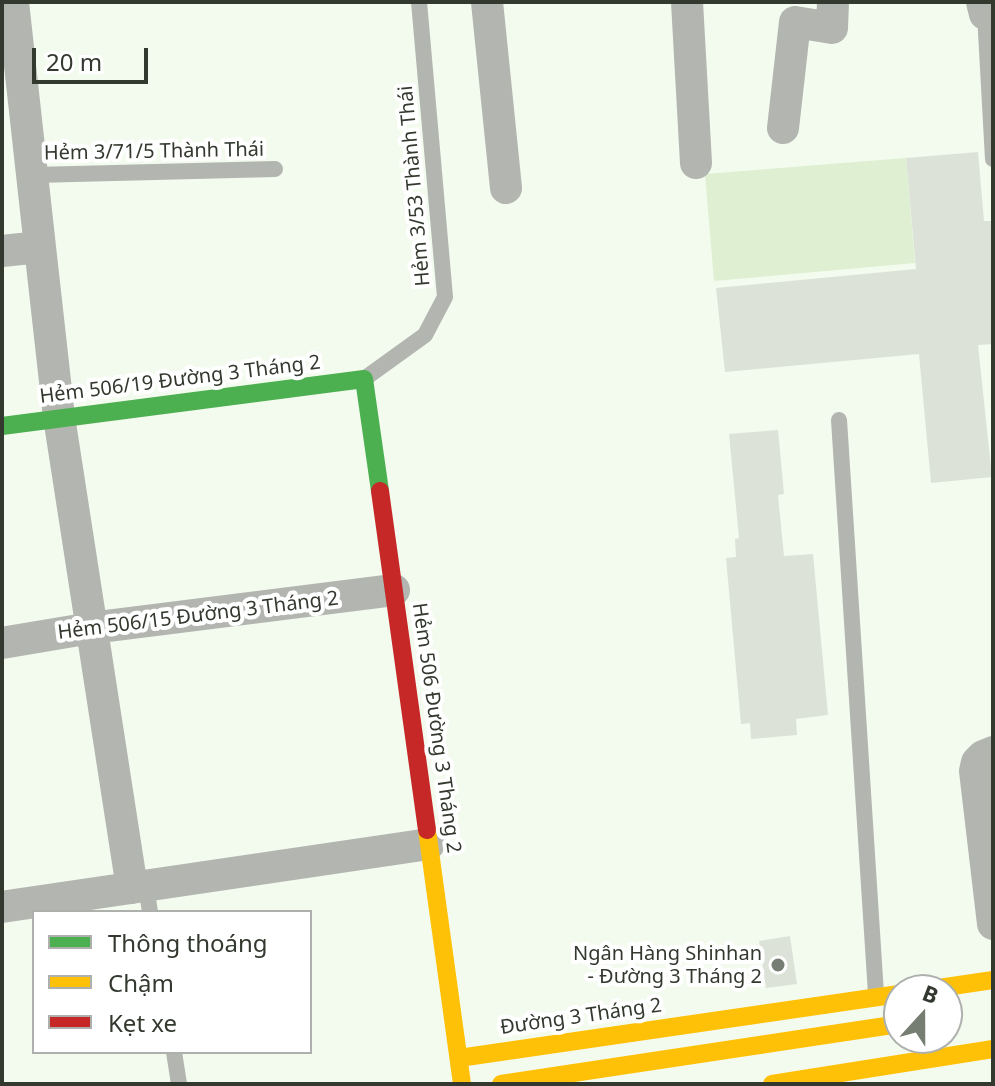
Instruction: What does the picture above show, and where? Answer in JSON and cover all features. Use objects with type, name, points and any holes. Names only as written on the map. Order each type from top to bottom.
[{"type":"main road","name":"Hẻm 506/19 Đường 3 Tháng 2","points":[[2,426],[364,379]]},
{"type":"main road","name":"Hẻm 506 Đường 3 Tháng 2","points":[[364,379],[462,1084]]},
{"type":"main road","points":[[963,984],[993,980]]},
{"type":"main road","name":"Đường 3 Tháng 2","points":[[459,1058],[883,996]]},
{"type":"main road","points":[[705,1021],[710,1053]]},
{"type":"main road","points":[[501,1084],[883,1027]]},
{"type":"main road","points":[[772,1084],[993,1049]]},
{"type":"street","points":[[13,2],[59,417],[91,628],[143,895]]},
{"type":"street","points":[[487,2],[506,188]]},
{"type":"street","points":[[687,2],[696,163]]},
{"type":"street","points":[[783,128],[795,22],[832,28],[833,2]]},
{"type":"street","points":[[2,251],[40,247]]},
{"type":"street","name":"Hẻm 506/15 Đường 3 Tháng 2","points":[[2,643],[91,628],[394,590]]},
{"type":"street","points":[[993,752],[977,762],[975,771],[993,924]]},
{"type":"street","points":[[2,907],[143,895],[429,844]]},
{"type":"lane","name":"Hẻm 3/53 Thành Thái","points":[[364,379],[425,335],[445,297],[419,2]]},
{"type":"lane","points":[[987,10],[993,159]]},
{"type":"lane","name":"Hẻm 3/71/5 Thành Thái","points":[[34,175],[275,169]]},
{"type":"lane","points":[[839,420],[878,1028]]},
{"type":"lane","points":[[174,1054],[179,1084]]},
{"type":"green space","points":[[906,158],[915,263],[714,281],[705,174]]},
{"type":"building","points":[[978,152],[984,221],[993,221],[993,344],[978,345],[992,477],[931,483],[919,354],[725,372],[716,288],[916,269],[906,158]]},
{"type":"building","points":[[778,430],[784,494],[778,495],[784,556],[813,554],[828,715],[796,719],[797,735],[751,739],[750,723],[741,724],[726,558],[736,557],[735,539],[739,538],[729,434]]},
{"type":"building","name":"Ngân Hàng Shinhan - Đường 3 Tháng 2","points":[[790,936],[797,984],[766,988],[759,941]]},
{"type":"traffic: fast","points":[[2,426],[364,379],[380,491]]},
{"type":"traffic: slow","points":[[427,830],[462,1084]]},
{"type":"traffic: slow","points":[[963,984],[993,980]]},
{"type":"traffic: slow","points":[[459,1058],[883,996]]},
{"type":"traffic: slow","points":[[501,1084],[883,1026]]},
{"type":"traffic: slow","points":[[772,1084],[993,1049]]},
{"type":"traffic: jam","points":[[380,491],[427,830]]},
{"type":"place","name":"Ngân Hàng Shinhan - Đường 3 Tháng 2","points":[[778,965]]}]
